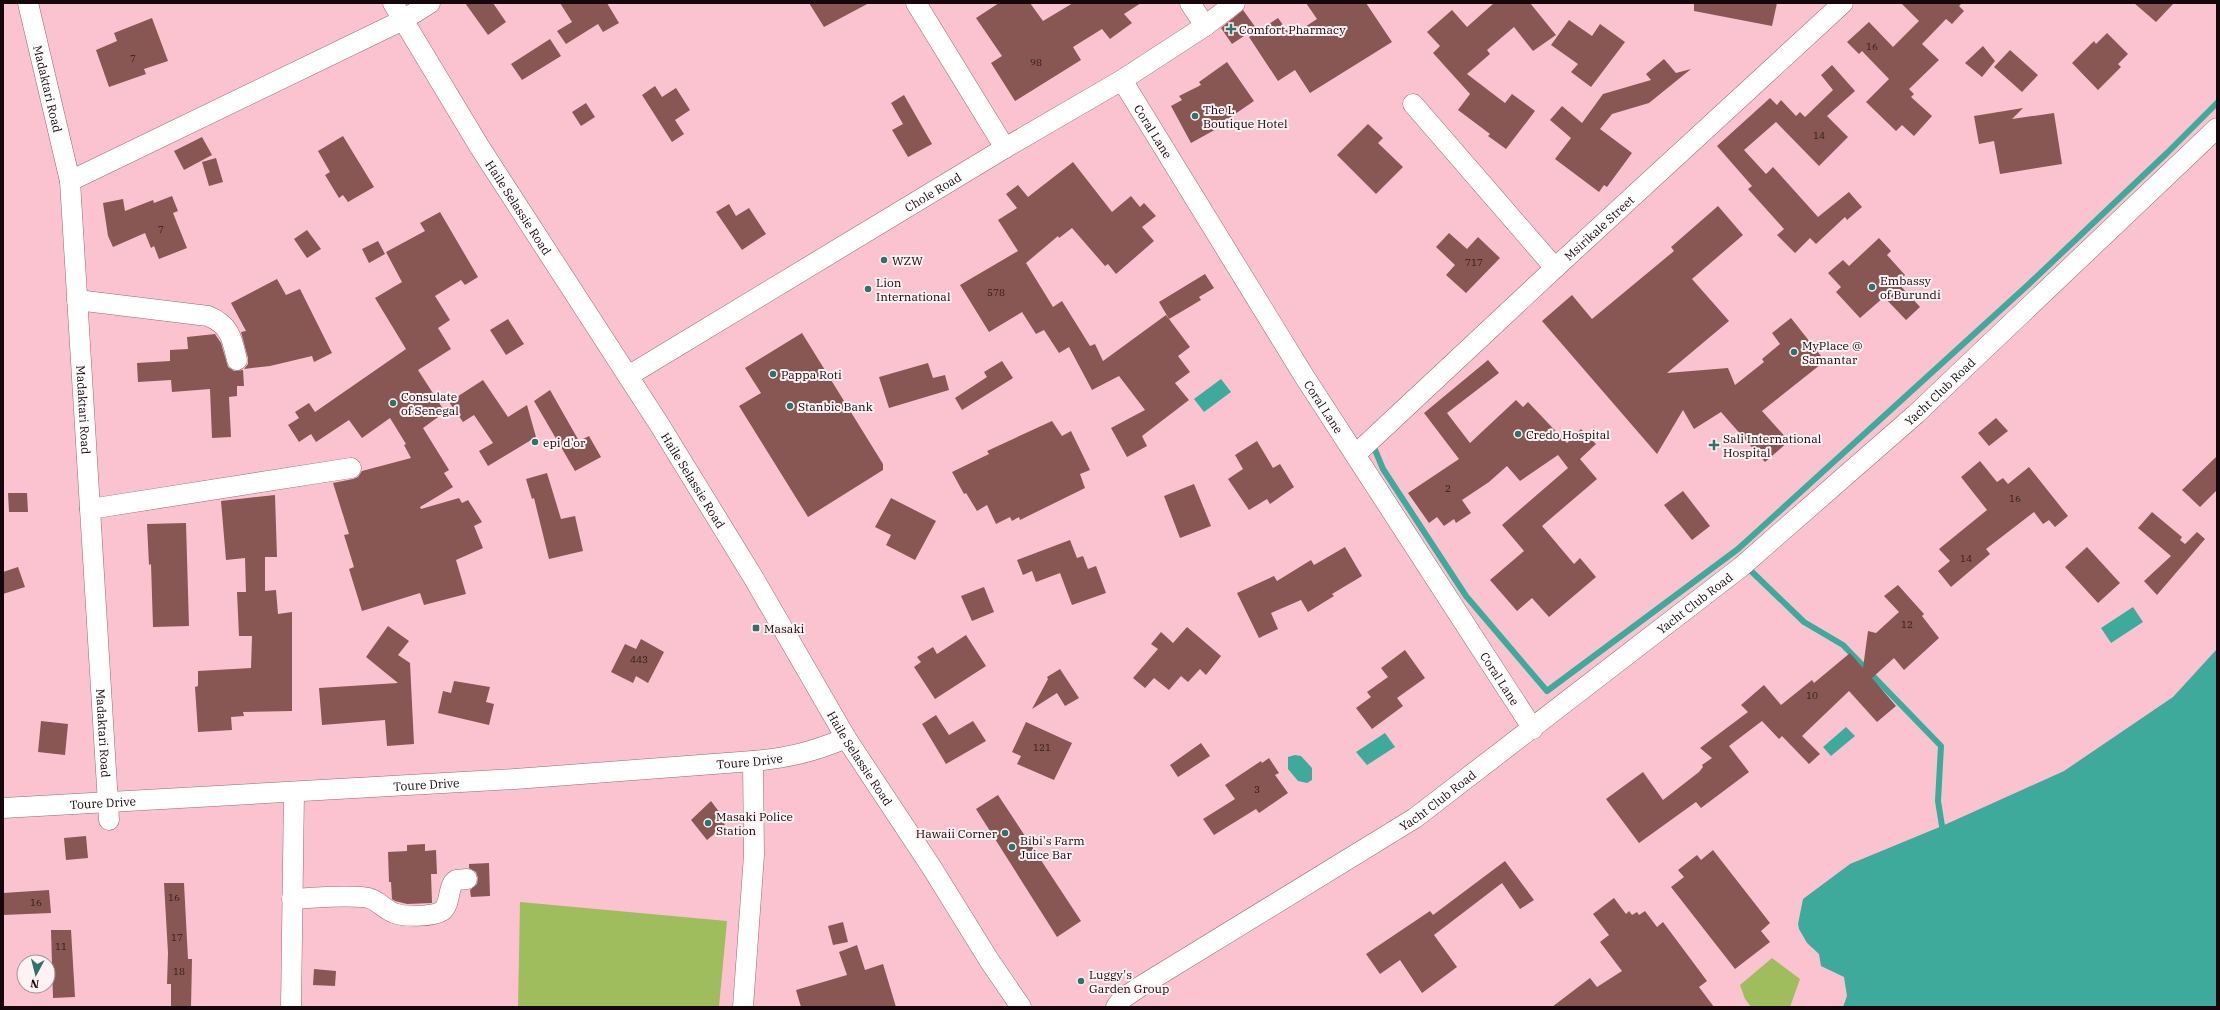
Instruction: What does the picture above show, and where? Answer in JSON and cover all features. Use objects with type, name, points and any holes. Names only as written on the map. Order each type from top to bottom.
[{"type":"street","name":"Madaktari Road","points":[[28,3],[70,181],[109,811]]},
{"type":"street","name":"Haile Selassie Road","points":[[393,3],[480,146],[628,376],[753,577],[846,738],[1021,1007]]},
{"type":"street","points":[[70,181],[403,20],[430,3]]},
{"type":"street","points":[[916,3],[1005,148]]},
{"type":"street","points":[[1190,3],[1205,26]]},
{"type":"street","name":"Chole Road","points":[[628,376],[1005,148],[1122,80],[1205,26],[1234,3]]},
{"type":"street","name":"Msirikale Street","points":[[1356,454],[1555,268],[1843,3]]},
{"type":"street","name":"Coral Lane","points":[[1122,80],[1304,376],[1533,729]]},
{"type":"street","points":[[1413,104],[1555,268]]},
{"type":"street","name":"Yacht Club Road","points":[[1116,1007],[1122,999],[1141,986],[1415,818],[1533,729],[1741,567],[1916,414],[2217,128]]},
{"type":"street","points":[[77,300],[208,316],[225,325],[234,346],[237,360]]},
{"type":"street","points":[[90,509],[351,468]]},
{"type":"street","name":"Toure Drive","points":[[3,808],[109,811],[294,792],[515,779],[753,761],[788,758],[818,750],[846,738]]},
{"type":"street","points":[[743,1007],[754,855],[753,761]]},
{"type":"street","points":[[291,1007],[294,792]]},
{"type":"street","points":[[292,899],[363,897],[376,900],[394,913],[419,915],[434,914],[443,910],[453,883],[467,880]]},
{"type":"street","points":[[1131,1007],[1141,986]]},
{"type":"shaded area","points":[[1221,379],[1231,392],[1204,412],[1194,399]]},
{"type":"shaded area","points":[[2133,607],[2143,622],[2111,643],[2101,628]]},
{"type":"shaded area","points":[[2217,649],[2217,1007],[1843,1007],[1847,996],[1844,977],[1821,966],[1819,954],[1807,943],[1799,929],[1798,924],[1803,899],[1850,864],[1942,826],[2064,771],[2173,697]]},
{"type":"shaded area","points":[[1846,727],[1855,736],[1831,756],[1823,747]]},
{"type":"shaded area","points":[[1385,733],[1395,747],[1367,765],[1356,752]]},
{"type":"shaded area","points":[[1295,755],[1301,756],[1312,768],[1312,780],[1307,783],[1298,781],[1288,769],[1288,757]]},
{"type":"shaded area","points":[[520,902],[727,921],[719,1007],[518,1007]]},
{"type":"shaded area","points":[[1772,958],[1800,979],[1790,1007],[1751,1007],[1745,999],[1740,985]]},
{"type":"building","points":[[465,3],[493,3],[506,22],[488,35]]},
{"type":"building","points":[[560,3],[607,3],[619,23],[603,32],[598,24],[566,44],[557,31],[572,22]]},
{"type":"building","points":[[809,3],[869,3],[824,27]]},
{"type":"building","points":[[999,3],[1030,3],[1043,21],[1073,3],[1141,3],[1124,14],[1132,23],[1110,39],[1102,29],[1073,47],[1081,60],[1015,101],[991,63],[1002,56],[976,18]]},
{"type":"building","points":[[1306,3],[1366,3],[1392,42],[1310,93],[1295,70],[1278,81],[1249,37],[1278,18],[1291,36],[1317,19]]},
{"type":"building","points":[[1494,3],[1530,3],[1556,35],[1533,51],[1514,27],[1487,50],[1490,54],[1467,74],[1505,103],[1512,94],[1535,111],[1506,149],[1488,136],[1490,134],[1458,110],[1470,94],[1433,53],[1440,46],[1427,32],[1452,10],[1467,27]]},
{"type":"building","points":[[1694,3],[1777,3],[1772,26],[1694,11]]},
{"type":"building","points":[[1901,3],[1962,3],[1959,6],[1964,11],[1952,24],[1946,19],[1922,44],[1939,60],[1909,89],[1914,94],[1911,97],[1932,116],[1914,136],[1902,125],[1896,131],[1866,102],[1889,79],[1862,51],[1859,54],[1847,42],[1869,22],[1893,47],[1919,21]]},
{"type":"building","points":[[2134,3],[2174,3],[2156,22]]},
{"type":"building","points":[[1243,10],[1256,28],[1232,44],[1221,28]]},
{"type":"building","points":[[152,18],[168,61],[144,69],[146,74],[109,87],[96,50],[117,41],[114,33]]},
{"type":"building","points":[[1569,20],[1592,36],[1600,24],[1625,42],[1591,87],[1571,72],[1578,64],[1551,45]]},
{"type":"building","points":[[2107,33],[2128,54],[2118,64],[2121,67],[2098,90],[2072,63],[2094,41],[2096,44]]},
{"type":"building","points":[[550,39],[561,56],[522,80],[511,64]]},
{"type":"building","points":[[1983,46],[1995,61],[1982,77],[1965,63]]},
{"type":"building","points":[[2010,50],[2038,75],[2022,92],[1994,67]]},
{"type":"building","points":[[1664,59],[1676,73],[1691,69],[1649,103],[1612,114],[1600,129],[1632,153],[1607,187],[1604,185],[1599,192],[1555,159],[1571,138],[1550,120],[1562,106],[1582,123],[1603,94],[1651,80],[1646,74]]},
{"type":"building","points":[[1227,62],[1254,101],[1219,125],[1220,127],[1191,143],[1171,106],[1182,100],[1179,96],[1201,85],[1199,82]]},
{"type":"building","points":[[1832,65],[1855,91],[1827,116],[1848,137],[1819,166],[1776,122],[1744,150],[1766,174],[1773,167],[1818,217],[1849,192],[1862,207],[1847,220],[1845,217],[1816,244],[1810,238],[1795,253],[1777,235],[1784,229],[1748,189],[1752,186],[1717,146],[1770,98],[1777,105],[1781,100],[1796,116],[1800,112],[1805,117],[1833,90],[1821,75]]},
{"type":"building","points":[[655,86],[662,97],[676,88],[690,110],[675,120],[684,134],[672,142],[642,95]]},
{"type":"building","points":[[904,95],[932,144],[908,157],[892,130],[903,124],[891,103]]},
{"type":"building","points":[[586,103],[595,117],[581,126],[572,112]]},
{"type":"building","points":[[2023,108],[2012,119],[2054,113],[2062,164],[2000,174],[1994,141],[1979,144],[1974,116]]},
{"type":"building","points":[[1368,124],[1383,138],[1378,143],[1403,167],[1376,194],[1337,155]]},
{"type":"building","points":[[343,136],[374,187],[348,202],[343,195],[339,198],[325,175],[330,172],[318,151]]},
{"type":"building","points":[[202,137],[212,155],[184,170],[174,151]]},
{"type":"building","points":[[216,158],[223,182],[209,186],[202,162]]},
{"type":"building","points":[[1073,162],[1112,212],[1131,196],[1140,207],[1144,203],[1156,216],[1142,227],[1154,241],[1116,274],[1108,264],[1105,266],[1072,228],[1059,238],[1058,236],[1026,263],[1053,307],[1062,301],[1090,346],[1095,344],[1103,361],[1166,315],[1190,347],[1178,356],[1190,372],[1175,383],[1189,400],[1142,436],[1147,446],[1127,457],[1111,428],[1145,410],[1119,376],[1092,390],[1069,347],[1059,353],[1044,330],[1036,334],[1022,312],[989,332],[960,285],[1018,251],[998,220],[1017,208],[1006,194],[1018,185],[1028,197]]},
{"type":"building","points":[[172,196],[178,211],[173,213],[187,248],[159,259],[154,246],[151,248],[145,233],[113,247],[108,236],[103,203],[123,199],[125,211],[153,200],[154,203]]},
{"type":"building","points":[[729,204],[736,216],[749,208],[766,234],[742,250],[716,212]]},
{"type":"building","points":[[1718,206],[1743,235],[1692,279],[1729,321],[1667,373],[1728,368],[1735,385],[1764,362],[1762,359],[1780,344],[1772,333],[1791,318],[1825,361],[1762,411],[1789,441],[1765,462],[1721,412],[1694,429],[1683,410],[1657,454],[1542,321],[1572,295],[1592,319],[1674,251],[1671,247]]},
{"type":"building","points":[[440,212],[478,277],[465,285],[461,280],[435,296],[450,320],[438,328],[451,349],[418,370],[445,412],[423,428],[449,470],[444,473],[453,487],[420,507],[421,509],[459,498],[462,503],[468,500],[482,522],[474,526],[483,548],[456,560],[466,594],[424,605],[420,593],[362,611],[349,569],[354,567],[344,535],[349,534],[333,483],[358,477],[362,471],[411,458],[404,445],[406,444],[390,418],[362,438],[349,420],[316,442],[311,434],[299,442],[288,425],[299,418],[295,412],[309,403],[315,412],[406,349],[375,298],[402,282],[386,252],[425,231],[420,223]]},
{"type":"building","points":[[307,230],[321,249],[307,258],[294,239]]},
{"type":"building","points":[[1449,233],[1467,249],[1478,237],[1500,258],[1466,293],[1446,275],[1455,265],[1436,247]]},
{"type":"building","points":[[1879,238],[1891,251],[1887,255],[1905,275],[1897,282],[1920,307],[1906,320],[1884,297],[1860,318],[1836,292],[1841,287],[1828,273],[1843,260],[1849,266]]},
{"type":"building","points":[[378,241],[385,254],[369,263],[362,249]]},
{"type":"building","points":[[1205,274],[1214,288],[1199,297],[1201,300],[1169,319],[1159,302]]},
{"type":"building","points":[[277,279],[286,295],[300,289],[332,353],[314,362],[312,356],[270,366],[244,369],[248,364],[248,358],[241,332],[246,331],[231,303]]},
{"type":"building","points":[[508,319],[524,344],[506,355],[490,330]]},
{"type":"building","points":[[802,333],[883,464],[883,470],[808,517],[739,406],[761,393],[745,368]]},
{"type":"building","points":[[215,334],[221,343],[228,367],[234,371],[243,370],[244,386],[237,386],[237,396],[229,397],[231,437],[212,438],[210,389],[172,392],[171,380],[138,382],[137,363],[170,361],[170,350],[188,349],[187,337]]},
{"type":"building","points":[[1488,360],[1499,373],[1447,413],[1470,443],[1516,400],[1523,407],[1528,402],[1567,443],[1581,429],[1596,444],[1580,459],[1597,479],[1542,526],[1574,564],[1580,558],[1596,577],[1549,617],[1532,598],[1517,611],[1490,580],[1524,551],[1502,525],[1568,468],[1558,455],[1520,481],[1507,466],[1489,482],[1462,500],[1471,513],[1456,523],[1454,519],[1444,526],[1437,517],[1429,523],[1408,493],[1459,459],[1424,413]]},
{"type":"building","points":[[1002,361],[1013,378],[962,410],[955,398],[987,377],[984,372]]},
{"type":"building","points":[[928,363],[933,378],[945,375],[949,390],[889,408],[879,377]]},
{"type":"building","points":[[483,380],[508,417],[527,405],[536,437],[488,466],[479,451],[493,443],[474,415],[463,422],[449,402]]},
{"type":"building","points":[[550,390],[579,441],[589,436],[601,457],[575,471],[534,401]]},
{"type":"building","points":[[1996,418],[2008,431],[1989,446],[1978,433]]},
{"type":"building","points":[[1052,421],[1062,436],[1071,431],[1090,470],[1080,474],[1085,488],[1020,520],[1019,517],[1012,521],[1010,517],[996,524],[987,505],[977,511],[966,493],[964,494],[952,472],[989,454],[987,451]]},
{"type":"building","points":[[1257,441],[1273,468],[1280,464],[1294,487],[1270,504],[1267,499],[1249,510],[1228,479],[1243,469],[1235,455]]},
{"type":"building","points":[[2217,456],[2217,490],[2200,507],[2182,490]]},
{"type":"building","points":[[1980,461],[1997,482],[2003,478],[2008,484],[2029,467],[2068,516],[2055,527],[2049,520],[2043,524],[2034,512],[1986,549],[1990,554],[1951,587],[1938,571],[1950,561],[1939,549],[1987,510],[1961,477]]},
{"type":"building","points":[[547,473],[561,519],[575,516],[583,551],[549,559],[534,498],[532,499],[526,479]]},
{"type":"building","points":[[1194,484],[1211,526],[1180,538],[1164,496]]},
{"type":"building","points":[[1683,491],[1710,526],[1692,540],[1664,505]]},
{"type":"building","points":[[8,493],[27,493],[28,512],[9,512]]},
{"type":"building","points":[[275,495],[277,557],[265,557],[265,591],[276,590],[278,614],[292,612],[292,711],[243,712],[244,716],[231,717],[232,730],[198,732],[195,687],[198,686],[198,671],[251,668],[252,636],[239,636],[237,592],[246,592],[245,558],[226,560],[221,501]]},
{"type":"building","points":[[891,498],[936,521],[915,560],[886,545],[891,535],[875,527]]},
{"type":"building","points":[[2152,512],[2182,537],[2180,540],[2185,544],[2197,532],[2205,539],[2157,595],[2144,581],[2171,556],[2138,528]]},
{"type":"building","points":[[186,523],[189,626],[153,627],[151,564],[149,565],[147,524]]},
{"type":"building","points":[[1070,540],[1077,558],[1083,556],[1088,569],[1096,566],[1106,593],[1072,605],[1060,573],[1036,582],[1032,571],[1023,575],[1017,560]]},
{"type":"building","points":[[1345,547],[1362,576],[1332,594],[1334,596],[1308,612],[1301,600],[1271,613],[1278,629],[1259,638],[1237,593],[1274,576],[1277,581],[1311,560],[1314,565]]},
{"type":"building","points":[[2087,547],[2120,583],[2098,603],[2065,567]]},
{"type":"building","points":[[18,567],[25,587],[3,594],[3,572]]},
{"type":"building","points":[[1898,585],[1924,614],[1922,616],[1939,638],[1904,670],[1894,658],[1872,678],[1896,706],[1877,722],[1849,691],[1802,736],[1820,754],[1809,764],[1782,736],[1779,739],[1762,721],[1729,746],[1749,772],[1701,808],[1696,802],[1639,843],[1606,799],[1643,772],[1663,800],[1699,772],[1703,767],[1702,765],[1712,758],[1700,748],[1748,712],[1741,705],[1764,685],[1781,705],[1812,680],[1814,683],[1850,653],[1863,668],[1868,631],[1876,633],[1899,612],[1884,596]]},
{"type":"building","points":[[984,587],[994,612],[972,621],[961,596]]},
{"type":"building","points":[[388,626],[409,641],[398,655],[410,663],[414,744],[387,746],[385,720],[322,725],[319,688],[398,683],[366,657]]},
{"type":"building","points":[[1187,627],[1221,656],[1206,675],[1200,669],[1188,682],[1181,676],[1169,690],[1154,678],[1145,688],[1133,678],[1158,649],[1151,644],[1161,632],[1173,643]]},
{"type":"building","points":[[966,635],[986,666],[935,699],[914,667],[921,662],[917,657],[933,647],[937,654]]},
{"type":"building","points":[[641,639],[664,652],[648,683],[636,676],[633,683],[611,672],[625,644],[636,649]]},
{"type":"building","points":[[1405,650],[1425,678],[1397,698],[1403,706],[1372,729],[1356,708],[1371,697],[1367,692],[1388,677],[1381,668]]},
{"type":"building","points":[[1060,669],[1079,698],[1065,706],[1057,693],[1032,709],[1048,679],[1047,677]]},
{"type":"building","points":[[454,681],[490,687],[486,702],[494,704],[489,725],[438,713],[443,691],[451,693]]},
{"type":"building","points":[[936,715],[949,735],[973,721],[986,741],[946,764],[922,724]]},
{"type":"building","points":[[41,721],[68,724],[65,755],[38,752]]},
{"type":"building","points":[[1026,722],[1072,743],[1054,780],[1017,764],[1021,756],[1012,752]]},
{"type":"building","points":[[1201,743],[1210,756],[1178,777],[1170,765]]},
{"type":"building","points":[[1269,758],[1279,773],[1275,775],[1288,793],[1259,813],[1256,809],[1214,835],[1203,819],[1235,799],[1225,785],[1261,761],[1262,763]]},
{"type":"building","points":[[998,795],[1081,921],[1057,937],[976,809]]},
{"type":"building","name":"Masaki Police Station","points":[[711,801],[720,813],[717,815],[725,825],[707,840],[691,820]]},
{"type":"building","points":[[86,836],[88,858],[66,860],[64,838]]},
{"type":"building","points":[[425,844],[425,851],[436,850],[437,874],[431,874],[432,903],[407,904],[395,901],[392,899],[391,882],[389,882],[388,852],[407,851],[407,845]]},
{"type":"building","points":[[1713,850],[1770,923],[1761,931],[1770,942],[1735,969],[1671,887],[1684,877],[1678,870],[1697,855],[1701,860]]},
{"type":"building","points":[[1505,861],[1534,900],[1520,909],[1502,883],[1434,935],[1457,967],[1422,993],[1400,960],[1380,974],[1366,954],[1430,911],[1433,915]]},
{"type":"building","points":[[489,863],[490,896],[471,897],[470,890],[477,884],[478,878],[476,872],[469,868],[469,864]]},
{"type":"building","points":[[164,883],[184,883],[188,959],[192,959],[191,1007],[171,1007],[171,984],[167,984],[168,953]]},
{"type":"building","points":[[49,890],[51,913],[3,915],[3,893]]},
{"type":"building","points":[[1614,898],[1626,914],[1629,911],[1632,915],[1637,912],[1639,915],[1645,911],[1657,927],[1663,922],[1707,981],[1699,987],[1714,1007],[1552,1007],[1590,978],[1597,987],[1622,971],[1600,942],[1609,935],[1593,914]]},
{"type":"building","points":[[843,922],[848,942],[833,945],[828,926]]},
{"type":"building","points":[[51,930],[71,930],[75,997],[53,998],[53,994],[56,994],[56,954],[52,954]]},
{"type":"building","points":[[857,945],[865,970],[883,964],[896,1007],[801,1007],[796,990],[847,975],[839,952]]},
{"type":"building","points":[[314,969],[336,971],[335,986],[313,985]]},
{"type":"waterway","points":[[1373,445],[1383,469],[1466,596],[1547,691],[1738,549],[2029,284],[2167,153],[2217,103]]},
{"type":"waterway","points":[[1749,569],[1804,622],[1843,645],[1941,746],[1938,801],[1942,826]]},
{"type":"place","name":"Comfort Pharmacy","points":[[1231,29]]},
{"type":"place","name":"The L Boutique Hotel","points":[[1195,116]]},
{"type":"place","name":"WZW","points":[[884,260]]},
{"type":"place","name":"Embassy of Burundi","points":[[1872,287]]},
{"type":"place","name":"Lion International","points":[[868,289]]},
{"type":"place","name":"MyPlace @ Samantar","points":[[1794,352]]},
{"type":"place","name":"Pappa Roti","points":[[773,374]]},
{"type":"place","name":"Consulate of Senegal","points":[[393,403]]},
{"type":"place","name":"Stanbic Bank","points":[[790,406]]},
{"type":"place","name":"Credo Hospital","points":[[1518,434]]},
{"type":"place","name":"epi d'or","points":[[535,442]]},
{"type":"place","name":"Sali International Hospital","points":[[1714,445]]},
{"type":"place","name":"Masaki","points":[[756,628]]},
{"type":"place","name":"Masaki Police Station","points":[[708,823]]},
{"type":"place","name":"Hawaii Corner","points":[[1005,833]]},
{"type":"place","name":"Bibi's Farm Juice Bar","points":[[1012,847]]},
{"type":"place","name":"Luggy's Garden Group","points":[[1081,981]]}]
